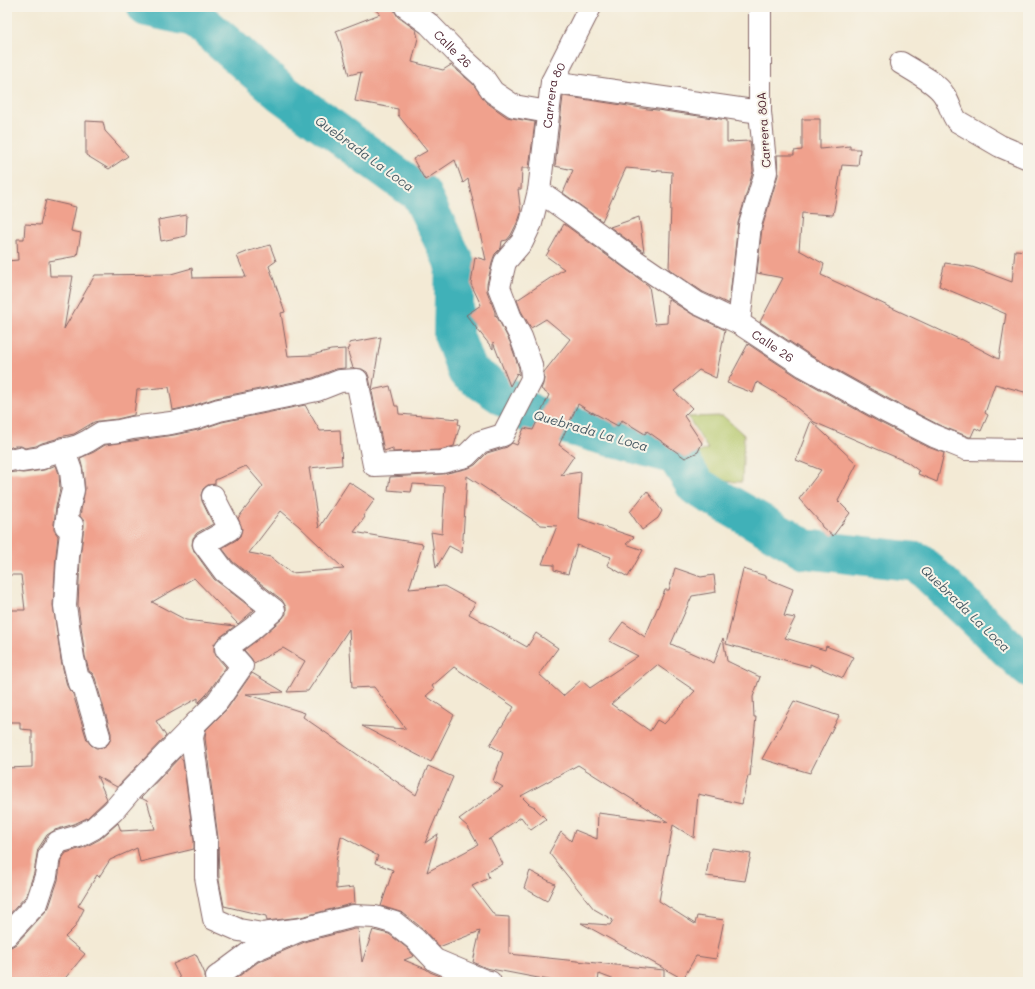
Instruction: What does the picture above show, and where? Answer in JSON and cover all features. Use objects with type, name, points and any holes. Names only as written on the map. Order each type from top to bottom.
[{"type":"street","name":"Calle 26","points":[[406,7],[429,24],[482,76],[493,92],[514,106],[548,112]]},
{"type":"street","name":"Carrera 80","points":[[63,449],[78,446],[101,433],[195,418],[219,410],[317,390],[340,380],[357,380],[374,465],[442,462],[466,456],[480,442],[503,435],[532,379],[531,365],[521,337],[510,316],[499,287],[504,262],[522,242],[531,222],[539,191],[552,82],[590,7]]},
{"type":"street","name":"Carrera 80A","points":[[739,323],[750,225],[766,172],[760,112],[760,7]]},
{"type":"street","points":[[901,63],[934,84],[944,95],[952,115],[957,121],[1000,146],[1028,158]]},
{"type":"street","points":[[552,82],[760,112]]},
{"type":"street","name":"Calle 26","points":[[539,191],[634,260],[697,303],[739,323],[804,366],[883,410],[934,436],[966,448],[1028,450]]},
{"type":"street","points":[[7,461],[18,458],[21,462],[42,458],[45,454],[63,449],[71,471],[72,490],[66,526],[72,525],[68,557],[65,606],[73,658],[79,683],[83,682],[99,736]]},
{"type":"street","points":[[7,935],[36,903],[46,876],[49,856],[58,842],[79,836],[94,828],[114,811],[131,790],[217,702],[242,666],[226,648],[274,610],[224,571],[204,544],[230,528],[213,496]]},
{"type":"street","points":[[195,724],[192,738],[206,840],[206,876],[214,919],[239,930],[262,934],[303,928],[354,916],[375,917],[395,923],[415,939],[435,960],[490,982]]},
{"type":"street","points":[[217,977],[252,951],[303,928]]},
{"type":"green space","points":[[723,416],[744,435],[742,482],[698,480],[683,458],[708,449],[688,417]]},
{"type":"building","points":[[372,7],[394,7],[398,17],[416,30],[418,38],[412,62],[443,70],[451,65],[473,84],[486,102],[507,117],[535,122],[529,168],[522,168],[521,189],[518,189],[521,213],[511,235],[507,240],[502,241],[501,248],[495,254],[487,284],[487,291],[495,312],[495,316],[496,315],[510,342],[519,368],[519,375],[517,373],[510,386],[493,342],[493,349],[466,315],[481,305],[471,284],[475,257],[486,260],[468,179],[463,183],[455,160],[425,180],[413,159],[427,151],[398,115],[398,109],[355,101],[361,72],[349,75],[336,31],[380,14]]},
{"type":"building","points":[[563,96],[727,120],[727,142],[750,141],[753,171],[738,223],[729,304],[703,292],[669,269],[672,172],[626,168],[602,221],[563,193],[573,170],[555,166]]},
{"type":"building","points":[[802,119],[820,119],[820,149],[850,146],[850,149],[860,149],[858,166],[842,165],[833,215],[802,213],[799,250],[824,264],[821,275],[961,339],[999,359],[1006,314],[939,286],[945,263],[972,267],[1012,282],[1015,250],[1028,251],[1028,393],[995,384],[985,413],[988,415],[981,431],[975,428],[971,437],[939,425],[889,399],[810,355],[760,322],[783,278],[757,273],[762,228],[778,175],[777,155],[794,155],[794,151],[802,150]]},
{"type":"building","points":[[86,121],[103,122],[105,131],[128,156],[109,169],[86,155]]},
{"type":"building","points":[[46,200],[76,207],[71,231],[81,233],[77,256],[49,261],[50,276],[73,276],[64,329],[95,275],[171,274],[192,268],[193,278],[246,277],[237,256],[270,245],[276,261],[269,266],[285,312],[281,313],[288,356],[312,355],[331,350],[345,349],[345,368],[336,369],[313,378],[216,398],[192,406],[173,410],[169,387],[137,390],[134,415],[94,422],[74,434],[59,437],[36,446],[25,448],[15,446],[7,448],[7,261],[18,260],[17,239],[24,239],[25,224],[40,225]]},
{"type":"building","points":[[187,215],[186,236],[161,241],[158,220]]},
{"type":"building","points":[[639,217],[644,252],[610,227]]},
{"type":"building","points":[[564,224],[649,286],[655,324],[667,323],[668,299],[692,314],[725,330],[716,378],[699,370],[674,391],[692,408],[684,416],[702,443],[698,452],[685,458],[647,431],[645,434],[622,420],[618,426],[578,404],[559,445],[574,456],[561,475],[581,472],[578,518],[634,537],[626,544],[643,550],[628,577],[607,565],[611,557],[577,545],[568,574],[554,570],[554,565],[542,564],[557,526],[541,525],[467,476],[462,553],[449,546],[436,568],[431,532],[442,534],[445,486],[413,484],[411,492],[388,490],[390,477],[443,474],[469,468],[475,465],[487,453],[507,447],[512,443],[517,445],[524,428],[533,430],[549,395],[541,389],[544,379],[544,372],[570,339],[546,319],[531,328],[521,311],[517,300],[564,269],[546,256]]},
{"type":"building","points":[[381,337],[372,390],[390,386],[395,406],[398,406],[399,414],[459,419],[458,424],[460,425],[454,446],[440,450],[393,452],[393,448],[384,451],[369,377],[367,372],[362,369],[353,368],[347,349],[350,348],[349,343]]},
{"type":"building","points":[[748,344],[798,377],[877,421],[928,447],[944,453],[937,482],[918,474],[919,471],[907,462],[814,422],[786,399],[757,382],[753,393],[727,383]]},
{"type":"building","points":[[305,405],[320,431],[340,430],[342,465],[309,468],[319,528],[349,482],[375,499],[363,516],[365,517],[354,532],[423,544],[409,589],[444,586],[475,603],[469,614],[527,647],[536,633],[558,648],[539,674],[563,696],[581,680],[590,688],[638,656],[609,641],[623,622],[645,637],[665,590],[669,590],[675,568],[701,577],[714,575],[716,592],[692,596],[671,644],[714,663],[723,638],[727,661],[760,677],[753,697],[754,717],[756,717],[750,776],[748,776],[742,804],[698,794],[694,838],[673,825],[659,901],[695,924],[697,916],[724,920],[716,959],[696,956],[683,979],[581,923],[610,925],[613,920],[594,909],[549,853],[561,832],[571,841],[575,830],[597,839],[598,813],[668,822],[578,765],[521,796],[529,804],[535,807],[546,819],[531,830],[521,817],[488,840],[490,839],[503,864],[487,872],[489,878],[472,886],[495,916],[509,917],[509,954],[664,970],[664,982],[620,982],[599,974],[598,982],[559,982],[486,968],[473,962],[480,931],[439,947],[423,929],[403,913],[381,906],[393,870],[375,863],[378,856],[341,836],[336,862],[336,889],[354,887],[355,904],[301,917],[267,921],[266,916],[224,906],[219,880],[218,838],[205,738],[206,730],[227,709],[252,673],[284,692],[246,694],[305,713],[303,717],[416,795],[428,766],[453,777],[425,843],[438,834],[427,872],[478,845],[468,827],[459,819],[503,787],[493,781],[503,753],[490,745],[514,707],[454,667],[432,686],[434,689],[426,696],[454,715],[431,762],[362,726],[406,729],[374,687],[352,688],[349,629],[308,691],[287,692],[305,661],[283,648],[254,663],[244,650],[282,619],[286,614],[286,607],[282,600],[233,562],[222,548],[240,536],[242,529],[238,518],[263,486],[246,466],[215,480],[215,484],[208,485],[203,489],[201,495],[202,501],[213,524],[197,533],[193,538],[192,545],[194,551],[214,579],[254,610],[238,624],[194,578],[152,602],[186,620],[235,626],[219,638],[214,644],[216,656],[226,667],[207,694],[198,703],[198,698],[156,721],[166,736],[117,787],[97,776],[107,799],[87,818],[55,830],[47,835],[38,849],[34,873],[26,896],[7,917],[7,768],[32,767],[32,730],[20,729],[20,722],[7,722],[7,610],[25,610],[21,575],[7,575],[7,473],[23,473],[44,470],[56,465],[59,474],[60,489],[54,524],[54,530],[58,536],[53,605],[61,660],[67,686],[73,694],[87,740],[96,748],[102,748],[108,744],[111,739],[111,733],[95,678],[89,671],[85,656],[78,605],[80,558],[84,526],[84,521],[80,516],[85,489],[80,458],[105,445],[174,435],[198,430],[222,422]],"holes":[[[281,511],[299,526],[344,569],[291,573],[271,557],[249,553]],[[657,665],[695,691],[664,724],[657,720],[650,731],[611,704]]]},
{"type":"building","points":[[811,421],[857,464],[838,501],[850,513],[833,536],[822,527],[820,522],[799,499],[821,470],[796,460]]},
{"type":"building","points":[[647,491],[662,511],[658,518],[642,530],[630,512]]},
{"type":"building","points":[[743,569],[766,576],[766,578],[793,589],[784,616],[795,618],[785,638],[825,650],[826,646],[854,657],[843,678],[810,664],[810,667],[726,644]]},
{"type":"building","points":[[794,701],[839,716],[810,773],[762,759]]},
{"type":"building","points":[[180,757],[183,761],[194,849],[140,862],[137,848],[110,860],[99,877],[97,875],[78,906],[84,909],[75,927],[65,937],[85,954],[62,982],[7,982],[7,947],[11,947],[16,944],[49,907],[58,880],[61,860],[66,853],[85,847],[100,839],[118,823],[121,831],[155,829],[147,801],[141,798]]},
{"type":"building","points":[[711,848],[751,854],[745,881],[706,876]]},
{"type":"building","points":[[530,871],[555,884],[547,901],[524,888]]},
{"type":"building","points":[[358,929],[362,962],[373,930],[389,934],[407,948],[414,956],[404,960],[455,982],[231,982],[258,962],[307,941]]},
{"type":"building","points":[[196,954],[205,974],[206,982],[182,982],[173,964]]},
{"type":"waterway","name":"Quebrada La Loca","points":[[147,7],[194,17],[282,93],[421,194],[455,264],[453,334],[467,371],[532,415],[676,455],[696,486],[805,549],[918,562],[1028,667]]}]
